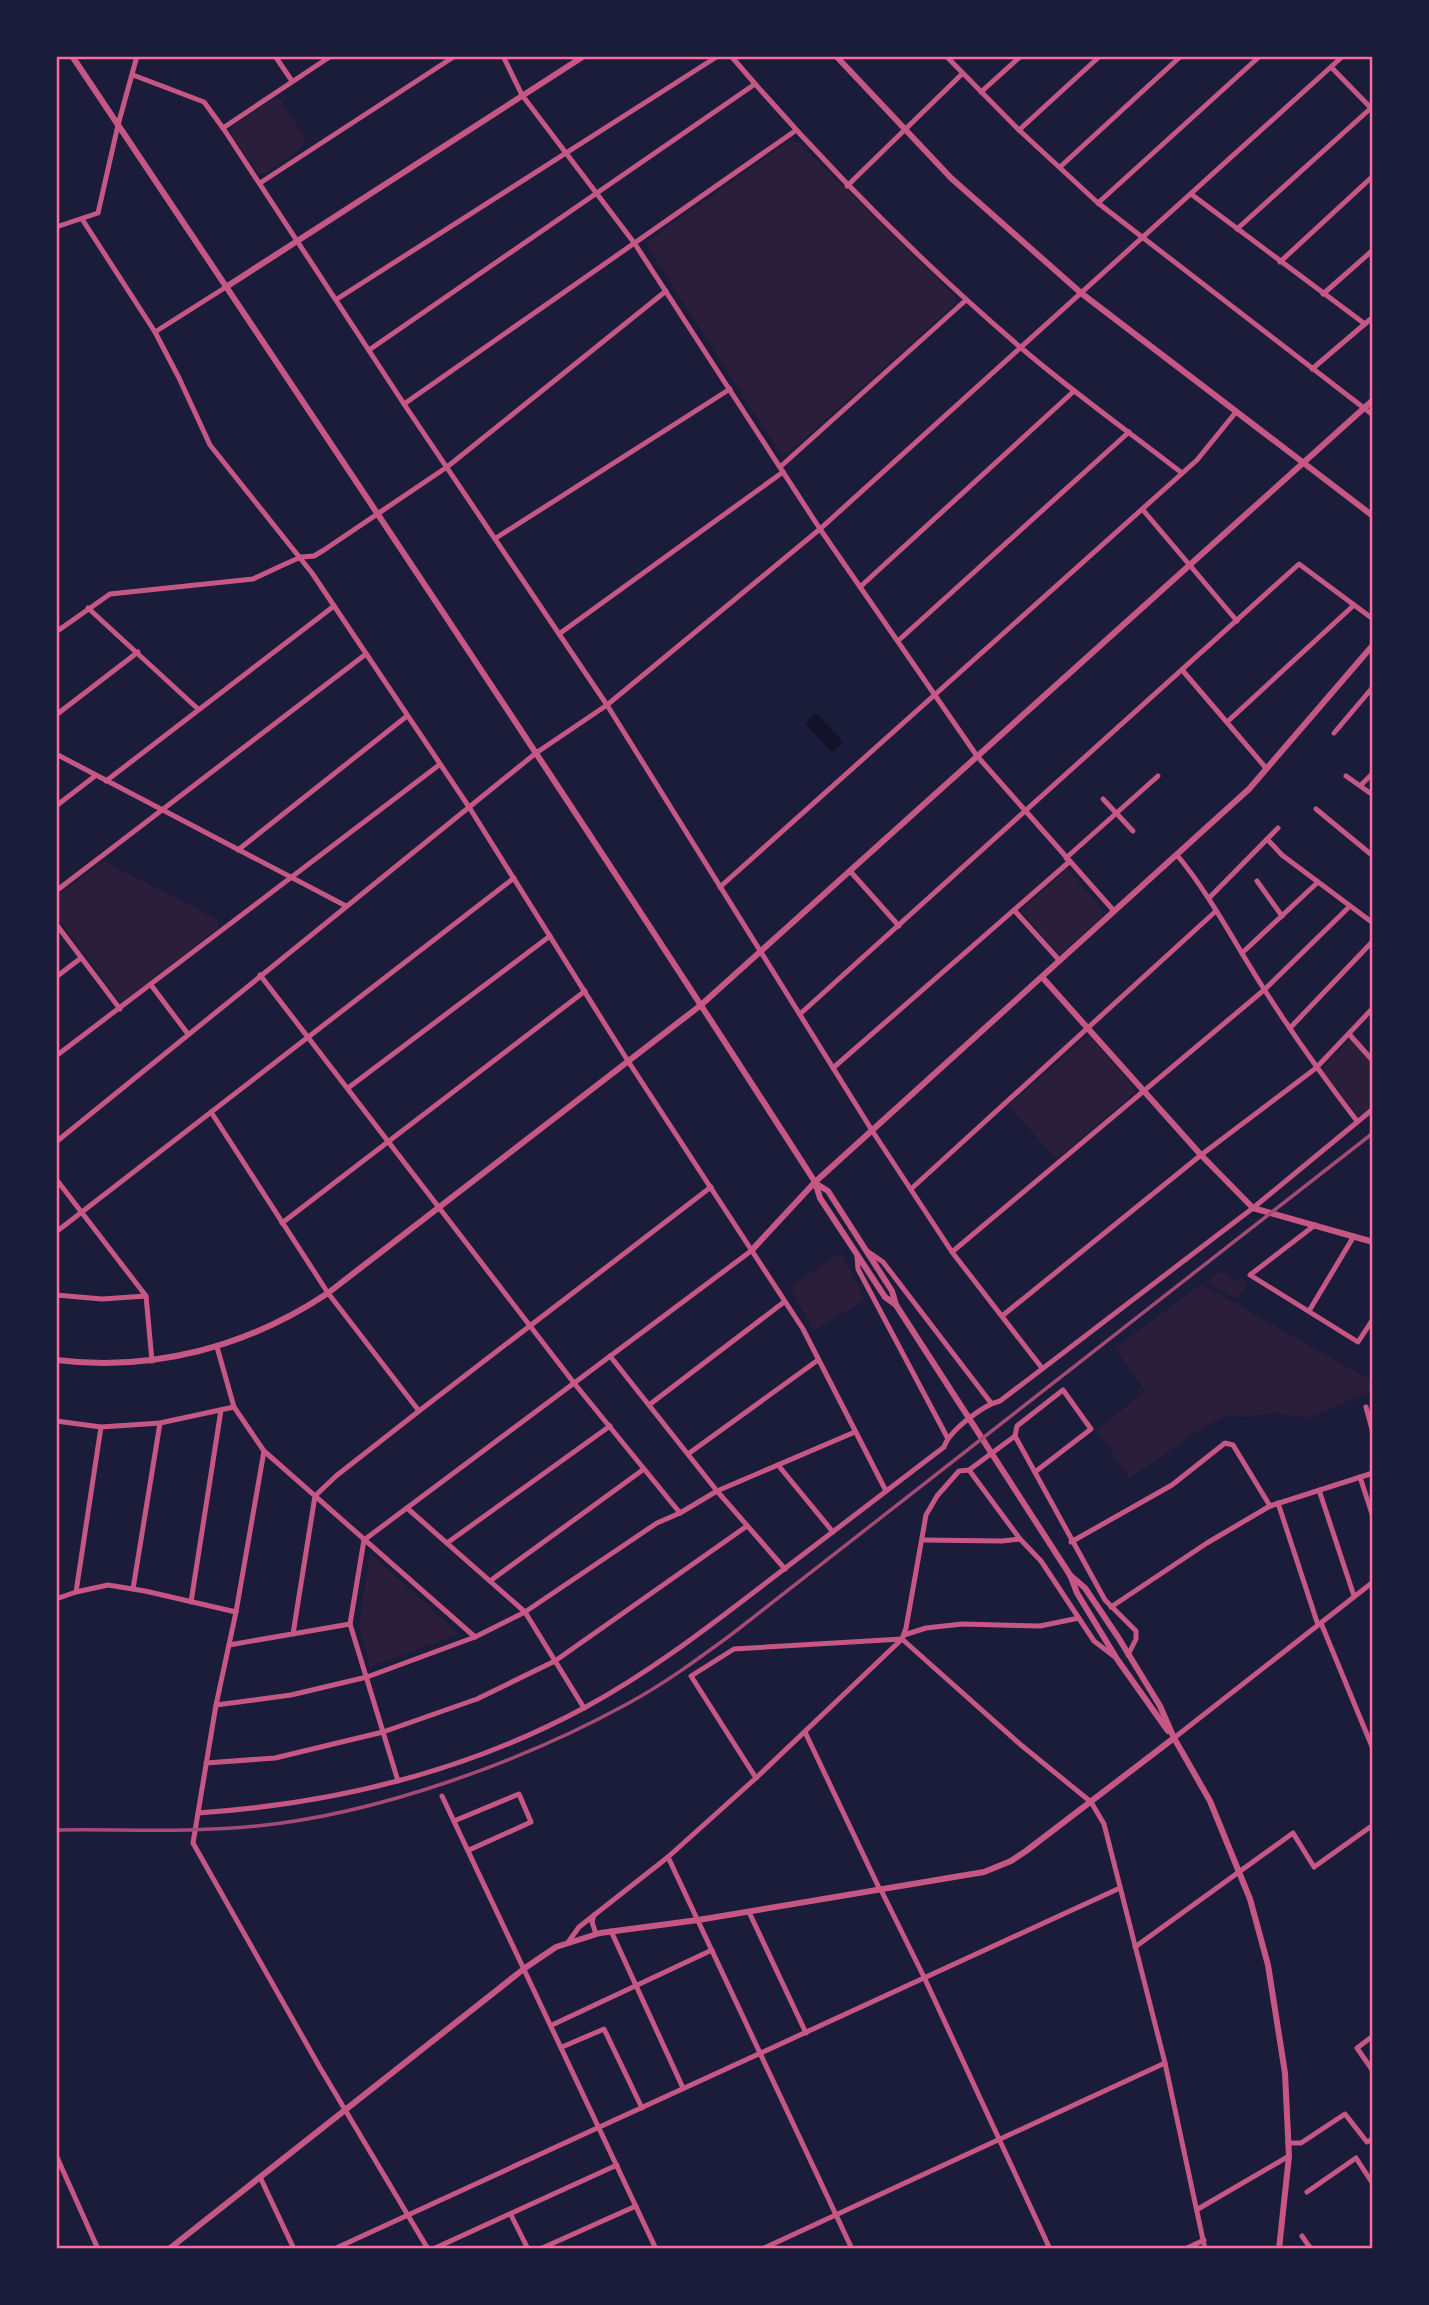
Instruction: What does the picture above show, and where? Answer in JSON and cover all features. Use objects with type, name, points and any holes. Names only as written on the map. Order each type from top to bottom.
[{"type":"street","points":[[72,56],[536,753],[815,1182],[820,1198],[885,1297],[897,1305]]},
{"type":"street","points":[[56,227],[98,214],[137,56]]},
{"type":"street","points":[[275,56],[292,81]]},
{"type":"street","points":[[223,128],[331,56]]},
{"type":"street","points":[[260,183],[455,56]]},
{"type":"street","points":[[503,56],[522,95],[635,244],[820,529],[977,756],[1114,911]]},
{"type":"street","points":[[155,332],[584,56]]},
{"type":"street","points":[[337,299],[718,56]]},
{"type":"street","points":[[732,56],[847,186],[967,300],[1074,391],[1182,473]]},
{"type":"street","points":[[836,56],[904,131],[1013,235],[1082,293],[1373,516]]},
{"type":"street","points":[[946,56],[1019,130],[1098,203],[1373,415]]},
{"type":"street","points":[[981,92],[1021,56]]},
{"type":"street","points":[[1019,130],[1100,56]]},
{"type":"street","points":[[1060,167],[1181,56]]},
{"type":"street","points":[[1098,203],[1260,56]]},
{"type":"street","points":[[56,1142],[536,753],[607,705],[820,529],[1343,56]]},
{"type":"street","points":[[1237,229],[1372,109],[1331,67]]},
{"type":"street","points":[[847,186],[962,74]]},
{"type":"street","points":[[133,75],[204,102],[223,128],[404,404],[607,705],[759,952],[952,1252],[1042,1368]]},
{"type":"street","points":[[369,350],[755,84]]},
{"type":"street","points":[[404,404],[796,131]]},
{"type":"street","points":[[1280,262],[1373,176]]},
{"type":"street","points":[[1191,194],[1365,324]]},
{"type":"street","points":[[82,219],[155,332],[210,445],[301,558],[469,807],[628,1061],[803,1329],[886,1491]]},
{"type":"street","points":[[1322,294],[1373,250]]},
{"type":"street","points":[[56,632],[110,594],[253,579],[301,558],[314,556],[447,467],[666,290]]},
{"type":"street","points":[[559,634],[782,470],[967,300]]},
{"type":"street","points":[[1312,369],[1373,317]]},
{"type":"street","points":[[496,538],[730,389]]},
{"type":"street","points":[[860,587],[1074,391]]},
{"type":"street","points":[[56,1360],[85,1364],[152,1361],[216,1347],[277,1324],[328,1293],[701,1005],[1373,400]]},
{"type":"street","points":[[720,887],[1143,510],[1197,460],[1236,412]]},
{"type":"street","points":[[898,640],[1129,432]]},
{"type":"street","points":[[1143,510],[1237,621]]},
{"type":"street","points":[[800,1014],[1299,564],[1373,619]]},
{"type":"street","points":[[1227,722],[1354,605]]},
{"type":"street","points":[[106,781],[334,606]]},
{"type":"street","points":[[88,608],[198,709]]},
{"type":"street","points":[[398,1781],[351,1624],[363,1540],[751,1251],[815,1182],[1249,789],[1373,645]]},
{"type":"street","points":[[56,715],[138,652]]},
{"type":"street","points":[[56,891],[366,654]]},
{"type":"street","points":[[1183,671],[1266,768]]},
{"type":"street","points":[[1334,733],[1373,687]]},
{"type":"street","points":[[238,850],[407,716]]},
{"type":"street","points":[[56,754],[346,906]]},
{"type":"street","points":[[56,1056],[439,765]]},
{"type":"street","points":[[1361,785],[1373,773]]},
{"type":"street","points":[[56,806],[95,776]]},
{"type":"street","points":[[833,1068],[1014,910],[1158,776]]},
{"type":"street","points":[[1346,776],[1373,795]]},
{"type":"street","points":[[1103,799],[1133,831]]},
{"type":"street","points":[[1316,809],[1373,856]]},
{"type":"street","points":[[1209,898],[1279,828]]},
{"type":"street","points":[[1267,839],[1282,855],[1373,923]]},
{"type":"street","points":[[1177,855],[1200,882],[1316,1068],[1357,1121]]},
{"type":"street","points":[[850,871],[899,926]]},
{"type":"street","points":[[56,1232],[514,878]]},
{"type":"street","points":[[1257,881],[1282,916]]},
{"type":"street","points":[[1242,953],[1318,882]]},
{"type":"street","points":[[952,1252],[1265,990],[1350,906]]},
{"type":"street","points":[[1014,910],[1060,961]]},
{"type":"street","points":[[911,1189],[1216,911]]},
{"type":"street","points":[[56,925],[120,1009]]},
{"type":"street","points":[[348,1088],[550,936]]},
{"type":"street","points":[[1290,1028],[1373,941]]},
{"type":"street","points":[[56,977],[81,958]]},
{"type":"street","points":[[260,975],[574,1383],[680,1513]]},
{"type":"street","points":[[1042,977],[1201,1155],[1253,1208],[1373,1242]]},
{"type":"street","points":[[151,985],[188,1034]]},
{"type":"street","points":[[282,1223],[585,991]]},
{"type":"street","points":[[1002,1316],[1201,1155],[1316,1068],[1373,1008]]},
{"type":"street","points":[[1349,1034],[1373,1061]]},
{"type":"street","points":[[198,1813],[296,1804],[398,1781],[491,1750],[584,1708],[684,1646],[944,1447],[947,1437],[991,1403],[1000,1401],[1253,1208],[1373,1110]]},
{"type":"street","points":[[211,1112],[328,1293],[419,1410]]},
{"type":"street","points":[[56,1179],[146,1296],[152,1361]]},
{"type":"street","points":[[815,1182],[828,1191],[892,1291],[897,1305],[951,1391],[1070,1575],[1077,1593],[1117,1659],[1174,1738]]},
{"type":"street","points":[[293,1634],[315,1496],[419,1410],[711,1187]]},
{"type":"street","points":[[1315,1225],[1250,1275],[1358,1342],[1373,1319]]},
{"type":"street","points":[[1309,1311],[1354,1236]]},
{"type":"street","points":[[865,1250],[883,1262],[991,1403]]},
{"type":"street","points":[[856,1253],[858,1269],[947,1437]]},
{"type":"street","points":[[56,1295],[102,1299],[146,1296]]},
{"type":"street","points":[[649,1405],[784,1302]]},
{"type":"street","points":[[216,1347],[234,1406],[264,1451],[475,1637]]},
{"type":"street","points":[[610,1356],[717,1491],[785,1569]]},
{"type":"street","points":[[688,1454],[818,1360]]},
{"type":"street","points":[[1035,1472],[1091,1429],[1063,1390],[1017,1426],[1015,1436],[1105,1600],[1136,1631],[1136,1639],[1128,1655]]},
{"type":"street","points":[[56,1421],[101,1427],[160,1423],[234,1406]]},
{"type":"street","points":[[1366,1407],[1373,1433]]},
{"type":"street","points":[[191,1602],[221,1410]]},
{"type":"street","points":[[133,1589],[160,1423]]},
{"type":"street","points":[[447,1543],[610,1426]]},
{"type":"street","points":[[76,1592],[101,1427]]},
{"type":"street","points":[[216,1705],[291,1695],[367,1677],[475,1637],[525,1612],[657,1523],[717,1491],[855,1432]]},
{"type":"street","points":[[569,1941],[579,1927],[668,1857],[756,1778],[903,1637],[926,1515],[937,1496],[959,1471],[969,1470],[1015,1436]]},
{"type":"street","points":[[1072,1542],[1172,1485],[1225,1443],[1233,1445],[1270,1506]]},
{"type":"street","points":[[264,1451],[193,1843],[345,2110],[428,2249]]},
{"type":"street","points":[[778,1465],[833,1532]]},
{"type":"street","points":[[490,1581],[643,1469]]},
{"type":"street","points":[[969,1470],[1020,1539],[1041,1561],[1094,1641],[1117,1659]]},
{"type":"street","points":[[1111,1607],[1207,1543],[1270,1506],[1373,1473]]},
{"type":"street","points":[[1360,1477],[1373,1517]]},
{"type":"street","points":[[1319,1490],[1354,1596]]},
{"type":"street","points":[[1278,1503],[1320,1624],[1373,1749]]},
{"type":"street","points":[[407,1507],[525,1612],[584,1708]]},
{"type":"street","points":[[206,1763],[275,1758],[383,1732],[477,1699],[555,1661],[747,1526]]},
{"type":"street","points":[[923,1540],[1002,1542],[1020,1539]]},
{"type":"street","points":[[1070,1575],[1084,1588],[1160,1706],[1174,1738],[1210,1801],[1240,1871],[1259,1928],[1275,2000],[1285,2073],[1289,2156],[1279,2249]]},
{"type":"street","points":[[169,2249],[549,1951],[569,1941],[611,1931],[698,1920],[967,1877],[999,1866],[1026,1851],[1091,1802],[1373,1582]]},
{"type":"street","points":[[56,1599],[108,1585],[236,1612]]},
{"type":"street","points":[[756,1778],[691,1676],[734,1649],[903,1637],[938,1626],[1040,1626],[1079,1618]]},
{"type":"street","points":[[229,1645],[351,1624]]},
{"type":"street","points":[[903,1637],[1021,1745],[1091,1802],[1104,1824],[1164,2063],[1205,2249]]},
{"type":"street","points":[[805,1732],[925,1977],[1050,2249]]},
{"type":"street","points":[[454,1821],[519,1794],[531,1822],[469,1850]]},
{"type":"street","points":[[442,1796],[656,2249]]},
{"type":"street","points":[[1135,1947],[1293,1833],[1314,1867],[1373,1825]]},
{"type":"street","points":[[668,1857],[852,2249]]},
{"type":"street","points":[[334,2249],[409,2217],[683,2088],[1121,1888]]},
{"type":"street","points":[[749,1912],[806,2033]]},
{"type":"street","points":[[594,1915],[592,1922],[596,1934]]},
{"type":"street","points":[[611,1931],[683,2088]]},
{"type":"street","points":[[552,2025],[712,1950]]},
{"type":"street","points":[[562,2047],[604,2029],[642,2108]]},
{"type":"street","points":[[1373,2036],[1357,2048],[1373,2071]]},
{"type":"street","points":[[762,2249],[1164,2063]]},
{"type":"street","points":[[1288,2143],[1301,2143],[1345,2114],[1367,2143],[1373,2139]]},
{"type":"street","points":[[56,2155],[98,2249]]},
{"type":"street","points":[[1198,2209],[1289,2156]]},
{"type":"street","points":[[1307,2192],[1356,2158],[1373,2184]]},
{"type":"street","points":[[433,2249],[617,2165]]},
{"type":"street","points":[[260,2177],[294,2249]]},
{"type":"street","points":[[540,2249],[636,2206]]},
{"type":"street","points":[[511,2215],[528,2249]]},
{"type":"street","points":[[1302,2235],[1311,2249]]},
{"type":"street","points":[[1185,2249],[1204,2240]]},
{"type":"street","points":[[1196,2249],[1204,2240]]},
{"type":"shaded area","points":[[273,99],[281,100],[305,138],[303,147],[264,174],[257,173],[230,132],[232,126]]},
{"type":"shaded area","points":[[789,141],[799,143],[955,296],[955,304],[787,454],[780,453],[648,248],[648,241]]},
{"type":"shaded area","points":[[816,713],[843,742],[832,753],[805,723]]},
{"type":"shaded area","points":[[104,861],[218,920],[218,928],[121,1003],[56,916],[56,897]]},
{"type":"shaded area","points":[[1067,869],[1106,913],[1059,955],[1021,911]]},
{"type":"shaded area","points":[[1089,1035],[1137,1091],[1057,1159],[1008,1106]]},
{"type":"shaded area","points":[[1350,1039],[1373,1065],[1373,1106],[1358,1116],[1321,1069]]},
{"type":"shaded area","points":[[841,1252],[865,1300],[814,1331],[790,1287]]},
{"type":"shaded area","points":[[1221,1270],[1233,1282],[1238,1278],[1248,1282],[1237,1299],[1206,1283]]},
{"type":"shaded area","points":[[1201,1284],[1372,1381],[1370,1392],[1307,1418],[1273,1413],[1246,1417],[1229,1415],[1207,1425],[1129,1478],[1097,1430],[1145,1391],[1115,1348]]},
{"type":"shaded area","points":[[370,1553],[459,1634],[370,1667],[359,1626]]},
{"type":"railway","points":[[56,1830],[232,1828],[303,1820],[351,1810],[495,1765],[627,1704],[668,1680],[732,1634],[1373,1133]]}]
